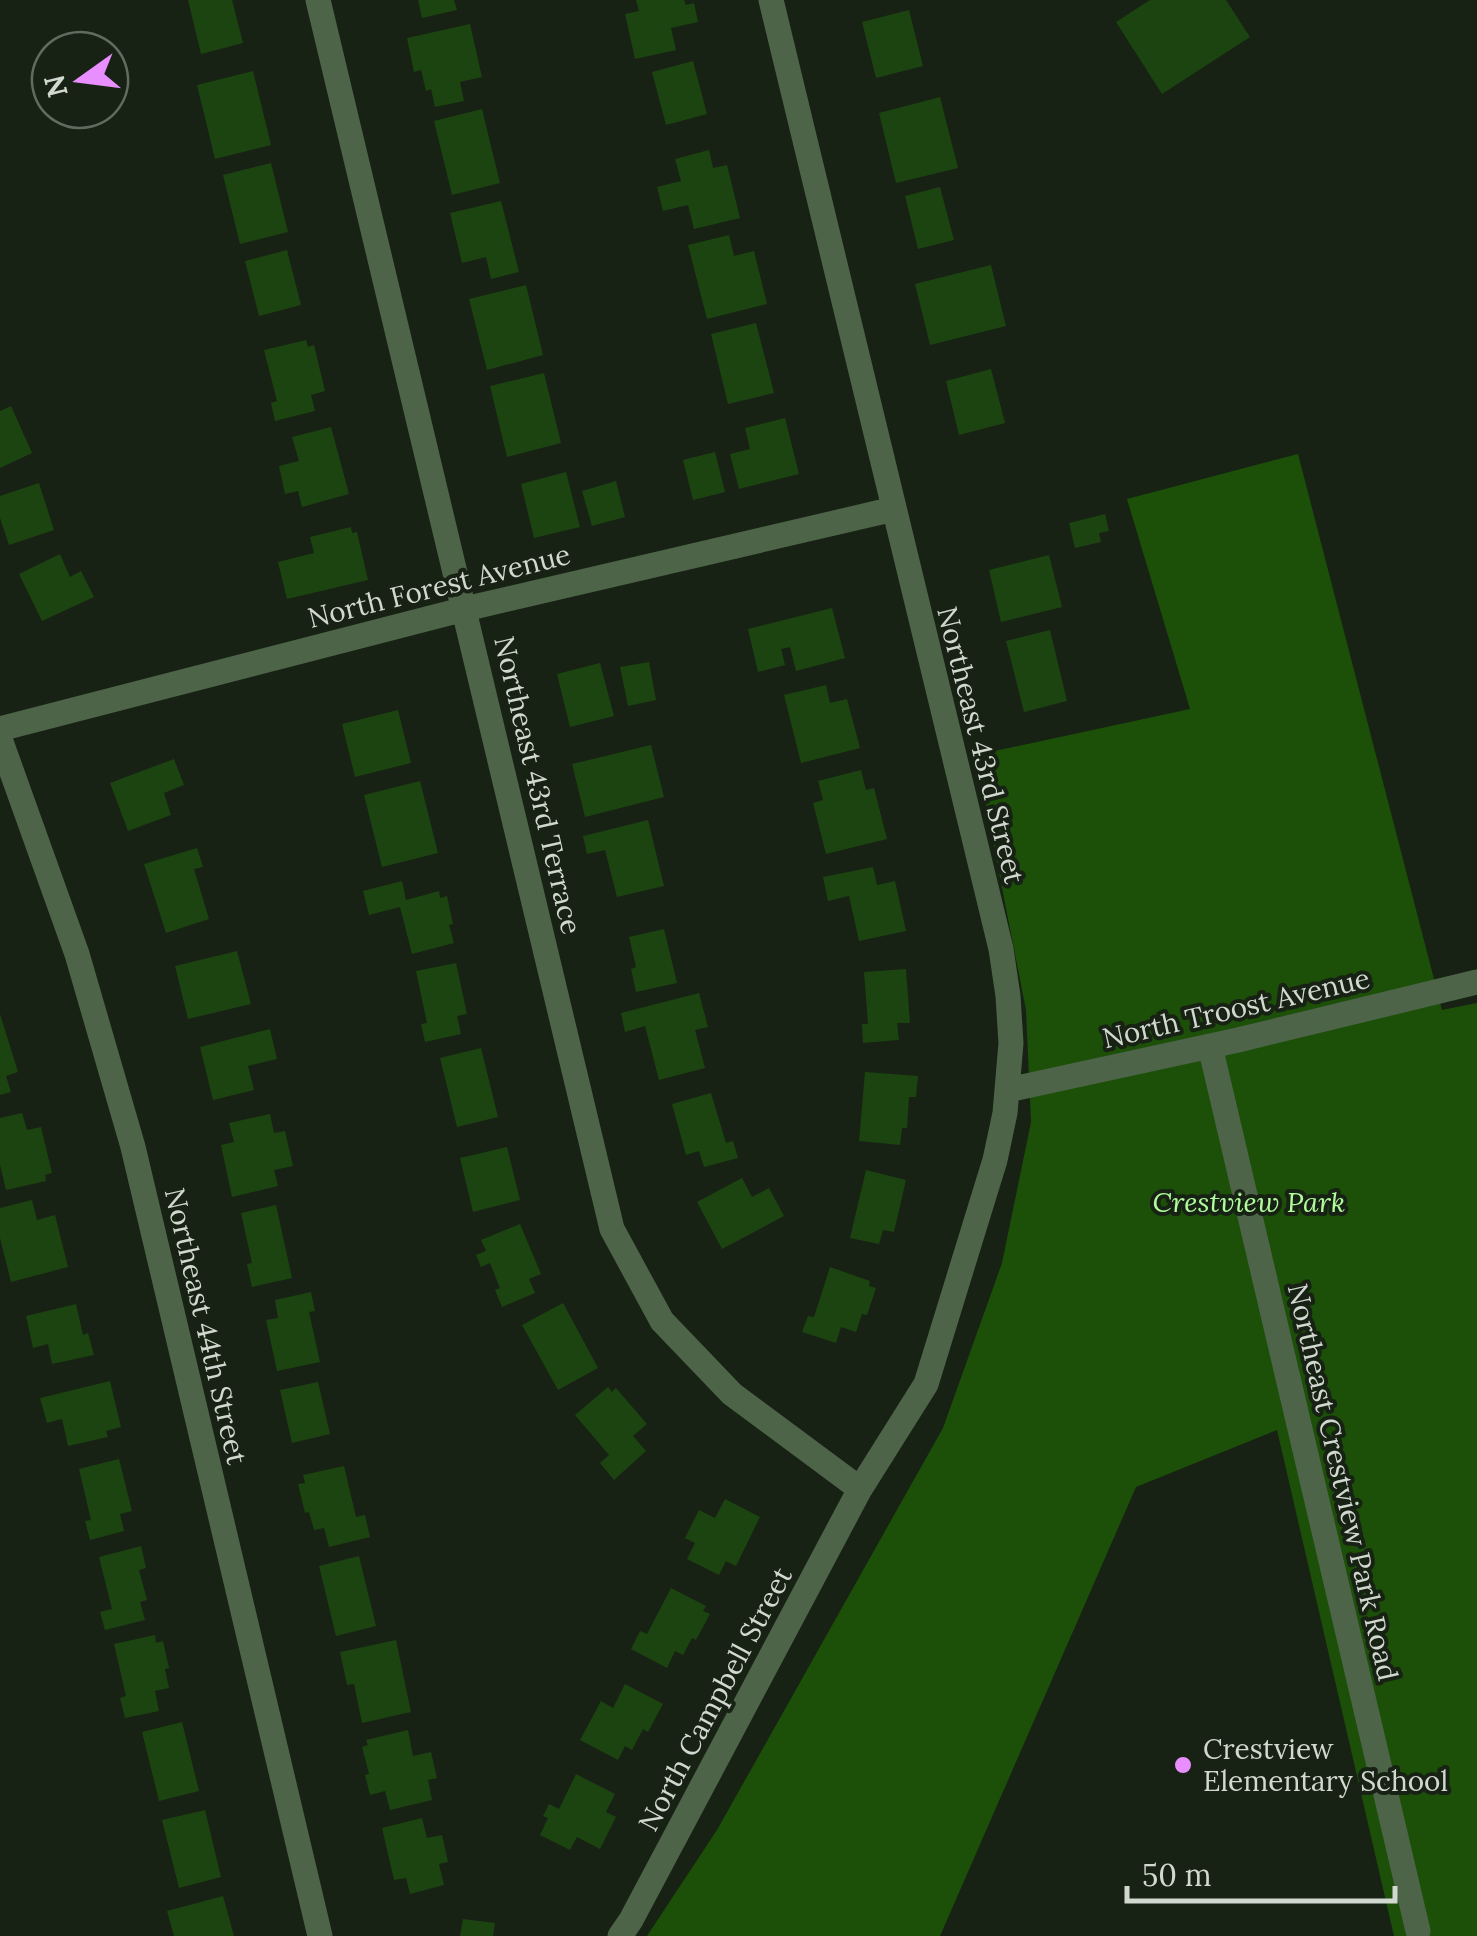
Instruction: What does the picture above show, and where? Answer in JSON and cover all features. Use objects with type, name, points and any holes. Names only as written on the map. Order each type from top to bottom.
[{"type":"street","name":"Northeast 43rd Terrace","points":[[318,0],[612,1229],[662,1322],[732,1394],[860,1490]]},
{"type":"street","name":"Northeast 43rd Street","points":[[771,0],[1001,949],[1011,1043],[1008,1090],[995,1160],[926,1384],[860,1490]]},
{"type":"street","name":"North Forest Avenue","points":[[0,729],[465,608],[894,509]]},
{"type":"street","name":"Northeast 44th Street","points":[[0,739],[76,954],[134,1147],[320,1936]]},
{"type":"street","name":"North Troost Avenue","points":[[1008,1090],[1477,982]]},
{"type":"street","name":"Northeast Crestview Park Road","points":[[1210,1046],[1418,1931]]},
{"type":"street","name":"North Campbell Street","points":[[620,1936],[860,1490]]},
{"type":"green space","name":"Crestview Park","points":[[1298,454],[1442,1010],[1477,1003],[1477,1936],[1394,1936],[1277,1430],[1136,1487],[940,1936],[647,1936],[717,1830],[943,1428],[1002,1263],[1031,1122],[1026,1010],[976,755],[1190,709],[1127,499]]},
{"type":"building","points":[[188,0],[232,0],[243,43],[201,54]]},
{"type":"building","points":[[418,0],[454,0],[457,10],[422,18]]},
{"type":"building","points":[[636,0],[694,3],[698,22],[671,28],[676,50],[635,59],[625,14],[639,11]]},
{"type":"building","points":[[1150,0],[1226,0],[1250,37],[1162,94],[1116,22]]},
{"type":"building","points":[[909,10],[923,66],[876,78],[862,22]]},
{"type":"building","points":[[470,24],[482,77],[460,82],[464,101],[435,107],[421,70],[414,72],[407,38]]},
{"type":"building","points":[[693,61],[707,114],[666,125],[652,72]]},
{"type":"building","points":[[253,71],[271,145],[215,159],[197,85]]},
{"type":"building","points":[[940,97],[958,168],[896,183],[879,113]]},
{"type":"building","points":[[482,109],[500,183],[452,195],[434,121]]},
{"type":"building","points":[[709,150],[713,168],[727,165],[740,218],[694,229],[688,205],[663,211],[657,187],[681,181],[675,159]]},
{"type":"building","points":[[271,163],[288,232],[240,244],[223,175]]},
{"type":"building","points":[[940,187],[954,240],[918,249],[905,196]]},
{"type":"building","points":[[501,201],[519,272],[491,279],[486,257],[462,263],[450,213]]},
{"type":"building","points":[[729,235],[734,256],[754,251],[767,304],[707,319],[688,245]]},
{"type":"building","points":[[287,250],[301,305],[259,316],[245,261]]},
{"type":"building","points":[[991,265],[1006,326],[930,345],[915,284]]},
{"type":"building","points":[[526,285],[543,355],[487,370],[469,299]]},
{"type":"building","points":[[756,323],[774,393],[728,404],[711,334]]},
{"type":"building","points":[[306,340],[308,347],[314,345],[325,391],[311,395],[315,411],[275,421],[271,403],[277,401],[264,350]]},
{"type":"building","points":[[991,369],[1005,423],[959,435],[946,381]]},
{"type":"building","points":[[544,373],[561,443],[507,457],[490,386]]},
{"type":"building","points":[[11,406],[32,453],[0,468],[0,411]]},
{"type":"building","points":[[785,418],[799,474],[739,489],[730,454],[750,449],[745,428]]},
{"type":"building","points":[[331,427],[349,494],[302,507],[298,491],[285,494],[279,466],[299,461],[292,437]]},
{"type":"building","points":[[715,452],[725,492],[693,500],[683,460]]},
{"type":"building","points":[[566,472],[580,527],[534,538],[521,484]]},
{"type":"building","points":[[616,481],[625,517],[592,526],[582,491]]},
{"type":"building","points":[[39,483],[54,530],[9,545],[0,518],[0,496]]},
{"type":"building","points":[[1105,514],[1109,531],[1099,533],[1101,542],[1075,548],[1069,523]]},
{"type":"building","points":[[351,527],[352,533],[357,532],[368,580],[287,599],[278,562],[314,553],[310,537]]},
{"type":"building","points":[[60,554],[70,577],[81,571],[94,597],[42,621],[19,574]]},
{"type":"building","points":[[1049,555],[1062,607],[1001,622],[989,570]]},
{"type":"building","points":[[832,608],[845,658],[796,671],[790,647],[781,649],[785,665],[758,672],[748,629]]},
{"type":"building","points":[[1050,630],[1067,701],[1024,712],[1006,641]]},
{"type":"building","points":[[649,662],[656,700],[628,706],[620,667]]},
{"type":"building","points":[[600,663],[614,716],[570,727],[557,674]]},
{"type":"building","points":[[826,685],[830,703],[847,699],[860,748],[801,763],[784,695]]},
{"type":"building","points":[[398,710],[411,763],[355,777],[342,724]]},
{"type":"building","points":[[651,745],[664,797],[585,817],[572,764]]},
{"type":"building","points":[[174,759],[184,785],[164,793],[171,815],[128,831],[110,783]]},
{"type":"building","points":[[861,770],[866,790],[874,788],[887,839],[826,854],[813,803],[823,800],[818,781]]},
{"type":"building","points":[[420,781],[438,853],[382,867],[364,795]]},
{"type":"building","points":[[648,820],[664,886],[617,897],[605,850],[587,854],[583,836]]},
{"type":"building","points":[[197,848],[203,867],[194,869],[209,919],[166,933],[144,864]]},
{"type":"building","points":[[873,867],[877,885],[895,881],[906,931],[859,941],[849,896],[828,901],[823,877]]},
{"type":"building","points":[[402,881],[406,900],[439,891],[440,898],[447,896],[454,943],[412,954],[400,907],[369,915],[363,891]]},
{"type":"building","points":[[664,929],[677,983],[636,992],[631,969],[636,967],[629,937]]},
{"type":"building","points":[[237,951],[251,1004],[188,1019],[175,966]]},
{"type":"building","points":[[456,963],[467,1014],[457,1016],[461,1034],[425,1042],[421,1024],[427,1023],[416,971]]},
{"type":"building","points":[[906,969],[910,1023],[897,1023],[899,1040],[863,1043],[862,1024],[868,1024],[864,972]]},
{"type":"building","points":[[699,993],[708,1027],[695,1030],[705,1068],[659,1080],[645,1026],[625,1032],[621,1013]]},
{"type":"building","points":[[0,1014],[18,1072],[6,1076],[11,1092],[0,1095]]},
{"type":"building","points":[[270,1029],[277,1059],[248,1066],[254,1090],[213,1100],[200,1047]]},
{"type":"building","points":[[481,1048],[498,1117],[457,1127],[440,1058]]},
{"type":"building","points":[[865,1072],[918,1076],[916,1097],[909,1097],[907,1128],[902,1128],[900,1145],[859,1141]]},
{"type":"building","points":[[711,1093],[726,1143],[733,1141],[738,1158],[704,1167],[699,1151],[686,1155],[672,1104]]},
{"type":"building","points":[[22,1113],[27,1130],[41,1127],[52,1173],[45,1175],[46,1181],[6,1190],[0,1165],[0,1118]]},
{"type":"building","points":[[270,1114],[274,1133],[285,1131],[293,1166],[274,1170],[278,1186],[232,1197],[221,1145],[234,1142],[229,1123]]},
{"type":"building","points":[[507,1147],[520,1200],[473,1212],[460,1158]]},
{"type":"building","points":[[866,1170],[906,1180],[894,1232],[883,1230],[879,1244],[850,1238]]},
{"type":"building","points":[[742,1178],[752,1197],[769,1188],[784,1216],[722,1249],[697,1202]]},
{"type":"building","points":[[32,1200],[37,1220],[55,1215],[68,1267],[11,1282],[0,1238],[0,1208]]},
{"type":"building","points":[[276,1205],[292,1278],[252,1287],[247,1264],[252,1263],[241,1213]]},
{"type":"building","points":[[520,1224],[541,1274],[529,1279],[535,1293],[502,1307],[495,1290],[500,1288],[490,1263],[481,1267],[476,1255],[486,1251],[481,1240]]},
{"type":"building","points":[[830,1267],[870,1281],[869,1286],[876,1288],[856,1332],[841,1327],[836,1343],[802,1332],[808,1316],[814,1317]]},
{"type":"building","points":[[311,1292],[315,1311],[309,1312],[320,1362],[277,1371],[266,1320],[278,1318],[275,1300]]},
{"type":"building","points":[[563,1303],[598,1368],[558,1390],[522,1325]]},
{"type":"building","points":[[76,1304],[83,1335],[88,1333],[94,1355],[52,1364],[48,1344],[33,1348],[26,1316]]},
{"type":"building","points":[[110,1381],[121,1427],[106,1431],[108,1437],[68,1446],[62,1419],[47,1423],[40,1398]]},
{"type":"building","points":[[318,1382],[330,1434],[292,1443],[280,1390]]},
{"type":"building","points":[[608,1387],[612,1392],[616,1388],[647,1424],[633,1436],[646,1451],[614,1480],[600,1463],[609,1455],[575,1415]]},
{"type":"building","points":[[119,1459],[132,1511],[120,1514],[124,1531],[90,1540],[85,1521],[91,1520],[79,1469]]},
{"type":"building","points":[[344,1466],[356,1517],[365,1515],[370,1537],[329,1547],[324,1528],[314,1530],[309,1512],[305,1513],[298,1484],[305,1483],[303,1475]]},
{"type":"building","points":[[725,1499],[760,1517],[736,1566],[726,1561],[719,1575],[687,1559],[695,1543],[685,1538],[699,1510],[715,1518]]},
{"type":"building","points":[[141,1546],[146,1568],[139,1570],[147,1600],[140,1602],[145,1620],[105,1630],[100,1612],[112,1609],[99,1557]]},
{"type":"building","points":[[359,1556],[376,1626],[336,1636],[319,1566]]},
{"type":"building","points":[[671,1588],[706,1606],[703,1611],[710,1614],[696,1640],[692,1638],[683,1655],[675,1651],[667,1668],[631,1649],[640,1631],[647,1634]]},
{"type":"building","points":[[155,1635],[156,1643],[163,1641],[169,1688],[155,1691],[159,1711],[125,1718],[120,1698],[126,1696],[114,1644]]},
{"type":"building","points":[[396,1640],[411,1712],[362,1723],[354,1684],[347,1685],[340,1652]]},
{"type":"building","points":[[625,1684],[663,1704],[648,1732],[643,1729],[632,1750],[625,1746],[618,1760],[580,1740],[601,1701],[613,1708]]},
{"type":"building","points":[[182,1722],[199,1791],[159,1801],[142,1732]]},
{"type":"building","points":[[408,1730],[413,1756],[431,1752],[437,1778],[428,1780],[432,1800],[390,1810],[385,1791],[370,1795],[362,1747],[368,1745],[366,1740]]},
{"type":"building","points":[[576,1774],[615,1794],[606,1812],[616,1817],[600,1849],[577,1837],[570,1850],[540,1835],[549,1804],[559,1809]]},
{"type":"building","points":[[205,1810],[221,1877],[179,1888],[162,1820]]},
{"type":"building","points":[[422,1818],[427,1838],[442,1835],[448,1862],[439,1864],[444,1885],[410,1894],[406,1878],[394,1880],[382,1828]]},
{"type":"building","points":[[223,1896],[234,1936],[174,1936],[167,1911]]},
{"type":"building","points":[[463,1919],[495,1923],[493,1936],[460,1936]]},
{"type":"place","name":"Crestview Elementary School","points":[[1183,1765]]}]
